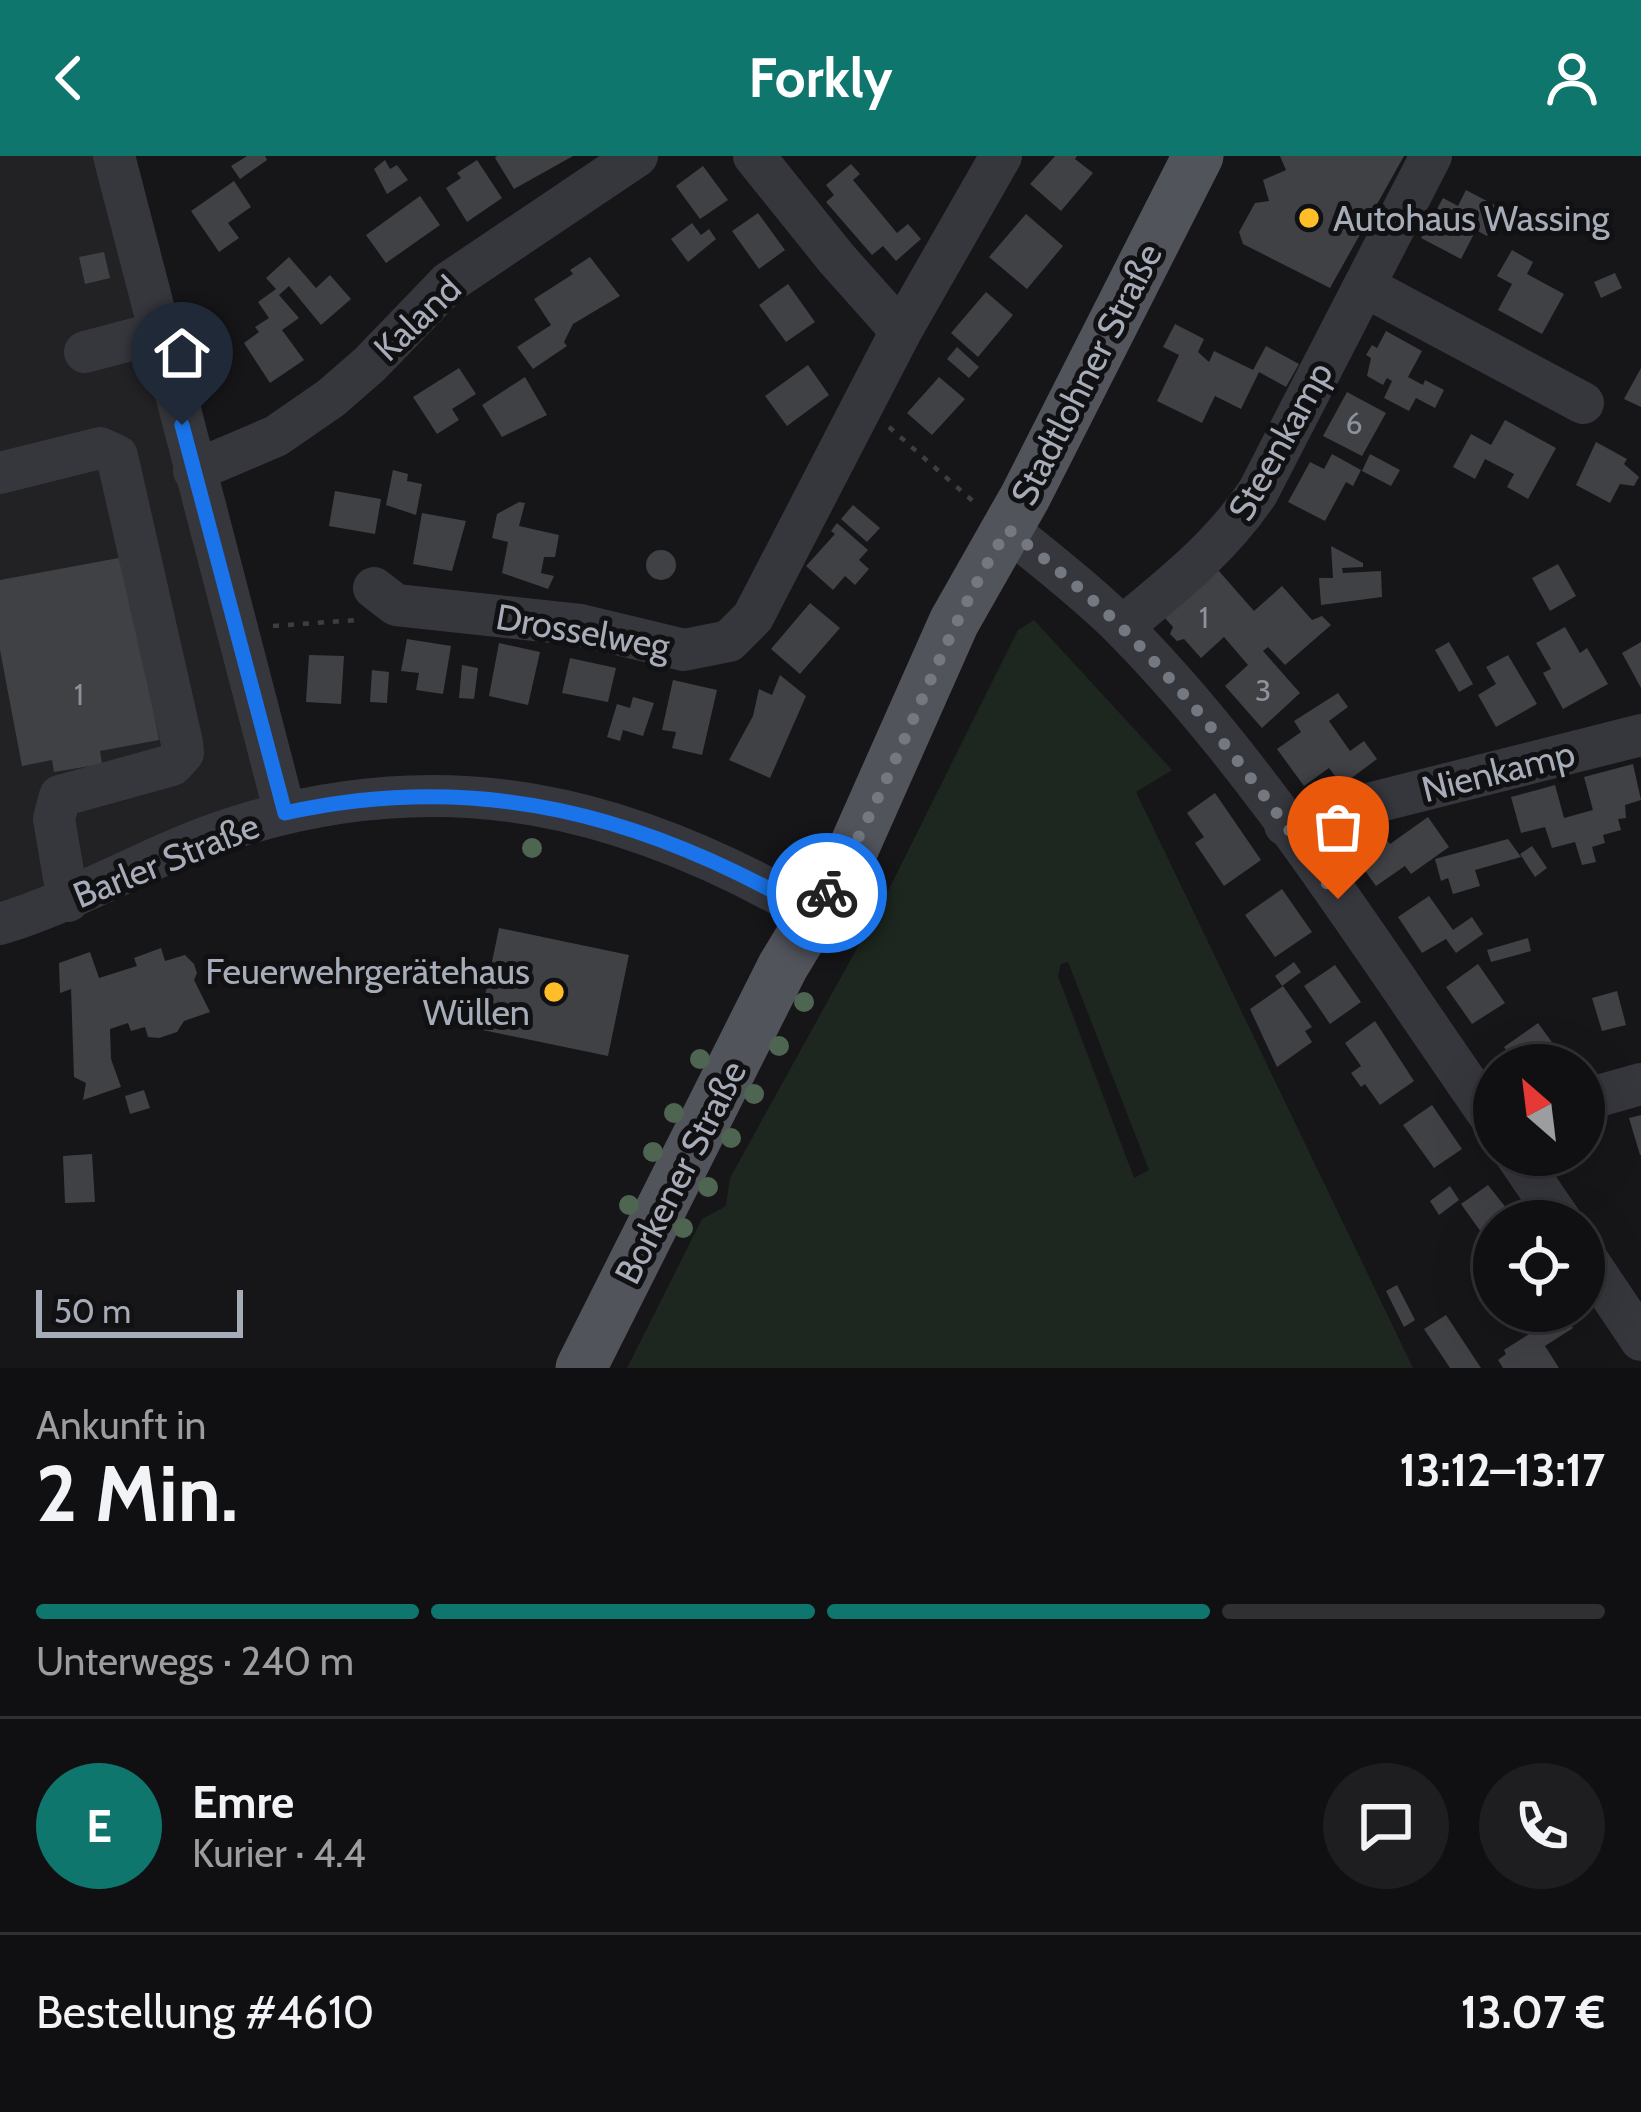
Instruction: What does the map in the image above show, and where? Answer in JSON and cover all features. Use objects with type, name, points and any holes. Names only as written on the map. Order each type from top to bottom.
[{"type":"main road","name":"Stadtlohner Straße","points":[[778,976],[851,854],[954,622],[1008,529],[1198,156]]},
{"type":"main road","name":"Borkener Straße","points":[[581,1368],[778,976]]},
{"type":"street","points":[[114,156],[285,813]]},
{"type":"street","name":"Kaland","points":[[194,471],[276,436],[331,398],[448,283],[637,156]]},
{"type":"street","points":[[754,156],[901,332]]},
{"type":"street","name":"Drosselweg","points":[[385,597],[580,625],[684,650],[729,641],[753,617],[901,332],[1001,156]]},
{"type":"street","name":"Steenkamp","points":[[1122,627],[1203,561],[1258,492],[1431,156]]},
{"type":"street","points":[[1364,286],[1583,403]]},
{"type":"street","points":[[85,352],[157,333]]},
{"type":"street","points":[[0,472],[100,448],[117,456],[182,743],[183,752],[172,766],[60,796],[54,819],[68,901]]},
{"type":"street","points":[[1008,529],[1122,627],[1201,714],[1286,825],[1473,1092]]},
{"type":"street","name":"Nienkamp","points":[[1286,825],[1641,735]]},
{"type":"street","name":"Barler Straße","points":[[0,924],[68,901],[186,844],[285,813],[332,803],[428,795],[542,806],[644,831],[814,914]]},
{"type":"street","points":[[1605,1094],[1641,1084]]},
{"type":"street","points":[[1605,1287],[1641,1340]]},
{"type":"path","points":[[863,404],[1008,529]]},
{"type":"path","points":[[238,629],[361,620],[385,597]]},
{"type":"shaded area","points":[[0,156],[98,156],[270,800],[0,905]]},
{"type":"shaded area","points":[[1034,620],[1172,770],[1136,792],[1413,1368],[627,1368],[702,1219],[726,1206],[730,1178],[883,901],[1018,630]],"holes":[[[1068,962],[1149,1170],[1134,1178],[1058,976],[1061,964]]]},
{"type":"building","points":[[247,156],[267,160],[240,179],[231,166]]},
{"type":"building","points":[[497,156],[573,156],[514,189]]},
{"type":"building","points":[[1055,156],[1077,156],[1093,173],[1061,211],[1030,184]]},
{"type":"building","name":"Autohaus Wassing","points":[[1280,156],[1404,156],[1330,288],[1243,244],[1239,232],[1255,203],[1269,201],[1263,180],[1286,170]]},
{"type":"building","points":[[385,160],[390,169],[397,165],[408,180],[387,194],[374,169]]},
{"type":"building","points":[[477,160],[502,198],[467,222],[446,188],[461,178],[457,173]]},
{"type":"building","points":[[851,164],[860,174],[853,180],[897,233],[908,224],[921,239],[896,261],[883,246],[872,255],[826,202],[834,195],[826,185]]},
{"type":"building","points":[[703,166],[728,200],[700,219],[676,186]]},
{"type":"building","points":[[234,181],[251,207],[228,223],[239,238],[219,252],[191,211]]},
{"type":"building","points":[[1466,190],[1502,209],[1487,236],[1476,230],[1461,259],[1421,238],[1443,198],[1458,206]]},
{"type":"building","points":[[420,196],[440,225],[386,263],[366,235]]},
{"type":"building","points":[[758,213],[785,250],[759,269],[732,231]]},
{"type":"building","points":[[1026,214],[1063,246],[1027,289],[989,257]]},
{"type":"building","points":[[692,223],[701,235],[709,229],[716,239],[688,262],[671,239]]},
{"type":"building","points":[[1512,250],[1533,262],[1527,274],[1564,294],[1542,334],[1498,310],[1512,284],[1497,276]]},
{"type":"building","points":[[104,252],[110,278],[85,284],[79,257]]},
{"type":"building","points":[[289,257],[316,288],[330,275],[351,299],[321,325],[289,286],[279,295],[299,318],[282,330],[304,360],[270,383],[244,343],[269,318],[258,302],[276,289],[266,278]]},
{"type":"building","points":[[590,257],[620,296],[573,324],[564,342],[567,346],[533,369],[517,347],[551,325],[534,299]]},
{"type":"building","points":[[1615,273],[1622,288],[1601,298],[1594,282]]},
{"type":"building","points":[[788,284],[815,322],[786,342],[759,305]]},
{"type":"building","points":[[986,292],[1013,315],[978,357],[951,333]]},
{"type":"building","points":[[1175,324],[1204,339],[1198,352],[1209,362],[1214,351],[1253,370],[1266,346],[1299,364],[1286,387],[1259,372],[1241,409],[1215,396],[1202,423],[1157,401],[1179,355],[1163,347]]},
{"type":"building","points":[[1386,331],[1422,351],[1408,377],[1444,390],[1435,408],[1416,398],[1409,411],[1384,398],[1392,381],[1387,378],[1383,385],[1367,376],[1371,358],[1366,355],[1372,345],[1377,348]]},
{"type":"building","points":[[957,347],[979,367],[969,378],[947,359]]},
{"type":"building","points":[[808,365],[829,395],[787,426],[765,396]]},
{"type":"building","points":[[459,368],[476,394],[452,409],[459,420],[437,434],[413,397]]},
{"type":"building","points":[[1641,368],[1641,407],[1624,399]]},
{"type":"building","points":[[525,377],[547,415],[502,437],[482,405]]},
{"type":"building","points":[[939,377],[965,399],[932,435],[907,413]]},
{"type":"building","points":[[1347,392],[1386,413],[1362,456],[1323,436]]},
{"type":"building","points":[[1505,420],[1556,448],[1528,499],[1507,487],[1514,474],[1485,459],[1475,479],[1453,467],[1471,434],[1491,445]]},
{"type":"building","points":[[1596,442],[1627,459],[1624,464],[1639,477],[1634,486],[1620,484],[1610,503],[1576,485]]},
{"type":"building","points":[[1332,454],[1361,470],[1353,486],[1346,482],[1325,521],[1288,502],[1310,462],[1324,469]]},
{"type":"building","points":[[1370,454],[1400,470],[1391,486],[1362,471]]},
{"type":"building","points":[[393,470],[408,474],[407,481],[422,484],[416,515],[386,505]]},
{"type":"building","points":[[335,491],[381,499],[375,534],[329,526]]},
{"type":"building","points":[[525,503],[519,526],[559,535],[555,557],[544,557],[541,573],[554,576],[548,589],[502,573],[508,542],[492,538],[497,514]]},
{"type":"building","points":[[853,505],[880,528],[867,542],[841,519]]},
{"type":"building","points":[[422,513],[466,521],[452,571],[413,564]]},
{"type":"building","points":[[837,523],[868,550],[859,560],[869,569],[855,585],[845,576],[833,590],[806,566],[835,534],[831,531]]},
{"type":"building","points":[[1331,546],[1363,563],[1363,567],[1342,568],[1343,573],[1381,571],[1382,597],[1321,605],[1319,578],[1333,578]]},
{"type":"building","points":[[661,550],[672,554],[676,565],[672,576],[661,580],[650,576],[646,565],[650,554]]},
{"type":"building","points":[[124,557],[159,740],[100,751],[102,764],[54,772],[52,760],[22,766],[0,650],[0,580]]},
{"type":"building","points":[[1558,564],[1576,596],[1550,611],[1532,578]]},
{"type":"building","points":[[1218,570],[1254,611],[1282,586],[1312,620],[1322,616],[1331,625],[1285,665],[1268,647],[1263,651],[1300,693],[1262,728],[1225,686],[1248,665],[1224,637],[1201,658],[1184,639],[1177,641],[1170,634],[1173,627],[1164,617]]},
{"type":"building","points":[[810,603],[840,628],[800,674],[771,649]]},
{"type":"building","points":[[1565,627],[1580,653],[1587,648],[1608,684],[1563,709],[1543,673],[1551,669],[1536,643]]},
{"type":"building","points":[[407,639],[451,646],[443,694],[416,690],[419,673],[401,671]]},
{"type":"building","points":[[1449,642],[1473,684],[1459,692],[1435,650]]},
{"type":"building","points":[[1641,642],[1641,688],[1622,653]]},
{"type":"building","points":[[499,643],[540,652],[528,705],[489,696]]},
{"type":"building","points":[[309,655],[344,656],[341,704],[306,702]]},
{"type":"building","points":[[1508,655],[1537,704],[1496,727],[1478,695],[1496,684],[1486,667]]},
{"type":"building","points":[[570,658],[616,668],[608,702],[562,693]]},
{"type":"building","points":[[462,665],[478,668],[474,699],[459,698]]},
{"type":"building","points":[[372,670],[389,672],[387,703],[370,702]]},
{"type":"building","points":[[780,675],[806,696],[770,778],[729,760],[753,716],[759,689],[772,695]]},
{"type":"building","points":[[673,680],[717,690],[702,755],[672,748],[676,732],[662,730]]},
{"type":"building","points":[[1338,693],[1348,707],[1329,721],[1350,751],[1364,741],[1377,759],[1342,785],[1329,768],[1304,786],[1277,749],[1301,732],[1294,721]]},
{"type":"building","points":[[633,697],[654,703],[643,736],[623,730],[620,741],[607,737],[617,704],[630,708]]},
{"type":"building","points":[[1633,764],[1641,800],[1625,805],[1626,818],[1618,819],[1621,830],[1603,835],[1605,843],[1592,847],[1596,862],[1582,865],[1575,842],[1552,848],[1545,827],[1521,833],[1511,797],[1555,785],[1564,818],[1593,810],[1584,777]]},
{"type":"building","points":[[1215,793],[1261,860],[1224,886],[1195,843],[1204,837],[1187,813]]},
{"type":"building","points":[[1428,817],[1449,847],[1411,874],[1405,866],[1376,886],[1351,851],[1380,831],[1390,844]]},
{"type":"building","points":[[1508,839],[1521,857],[1475,870],[1480,886],[1453,894],[1448,878],[1441,881],[1435,859]]},
{"type":"building","points":[[1532,846],[1547,868],[1535,877],[1520,854]]},
{"type":"building","points":[[1282,889],[1312,932],[1275,957],[1245,915]]},
{"type":"building","points":[[1429,896],[1453,930],[1472,917],[1483,934],[1456,953],[1446,939],[1422,953],[1398,917]]},
{"type":"building","name":"Feuerwehrgerätehaus Wüllen","points":[[499,928],[629,955],[608,1056],[478,1029]]},
{"type":"building","points":[[1528,938],[1531,951],[1491,962],[1487,950]]},
{"type":"building","points":[[161,948],[165,961],[185,955],[194,964],[194,980],[210,1012],[184,1021],[177,1032],[159,1038],[148,1037],[145,1027],[131,1031],[128,1023],[110,1029],[111,1059],[121,1087],[83,1100],[86,1083],[74,1077],[71,989],[60,993],[59,963],[90,952],[99,978],[137,966],[134,958]]},
{"type":"building","points":[[1294,962],[1301,972],[1282,986],[1275,976]]},
{"type":"building","points":[[1478,964],[1505,1003],[1472,1024],[1446,987]]},
{"type":"building","points":[[1335,965],[1361,1002],[1330,1024],[1304,986]]},
{"type":"building","points":[[1283,986],[1312,1027],[1305,1031],[1312,1042],[1277,1067],[1250,1009]]},
{"type":"building","points":[[1617,991],[1626,1025],[1602,1031],[1592,998]]},
{"type":"building","points":[[1375,1021],[1414,1081],[1380,1105],[1351,1073],[1361,1066],[1345,1043]]},
{"type":"building","points":[[1538,1023],[1553,1044],[1508,1044]]},
{"type":"building","points":[[144,1090],[150,1108],[130,1114],[125,1096]]},
{"type":"building","points":[[1432,1105],[1462,1149],[1434,1168],[1403,1125]]},
{"type":"building","points":[[1641,1115],[1641,1155],[1640,1155],[1629,1118]]},
{"type":"building","points":[[92,1154],[95,1202],[65,1203],[63,1156]]},
{"type":"building","points":[[1488,1185],[1500,1200],[1473,1200],[1473,1221],[1461,1204]]},
{"type":"building","points":[[1450,1186],[1459,1200],[1439,1215],[1430,1201]]},
{"type":"building","points":[[1397,1285],[1415,1320],[1404,1327],[1386,1291]]},
{"type":"building","points":[[1446,1315],[1481,1368],[1450,1368],[1424,1329]]},
{"type":"building","points":[[1532,1332],[1567,1332],[1545,1346],[1559,1368],[1503,1368],[1498,1360],[1506,1354],[1504,1350]]},
{"type":"way so far","points":[[827,893],[851,854],[954,622],[1008,529],[1122,627],[1158,665],[1201,714],[1338,899]]},
{"type":"place","name":"Autohaus Wassing","points":[[1309,218]]},
{"type":"place","name":"Feuerwehrgerätehaus Wüllen","points":[[554,992]]},
{"type":"route","points":[[182,425],[285,813],[332,803],[428,795],[542,806],[644,831],[814,914],[827,893]]}]
